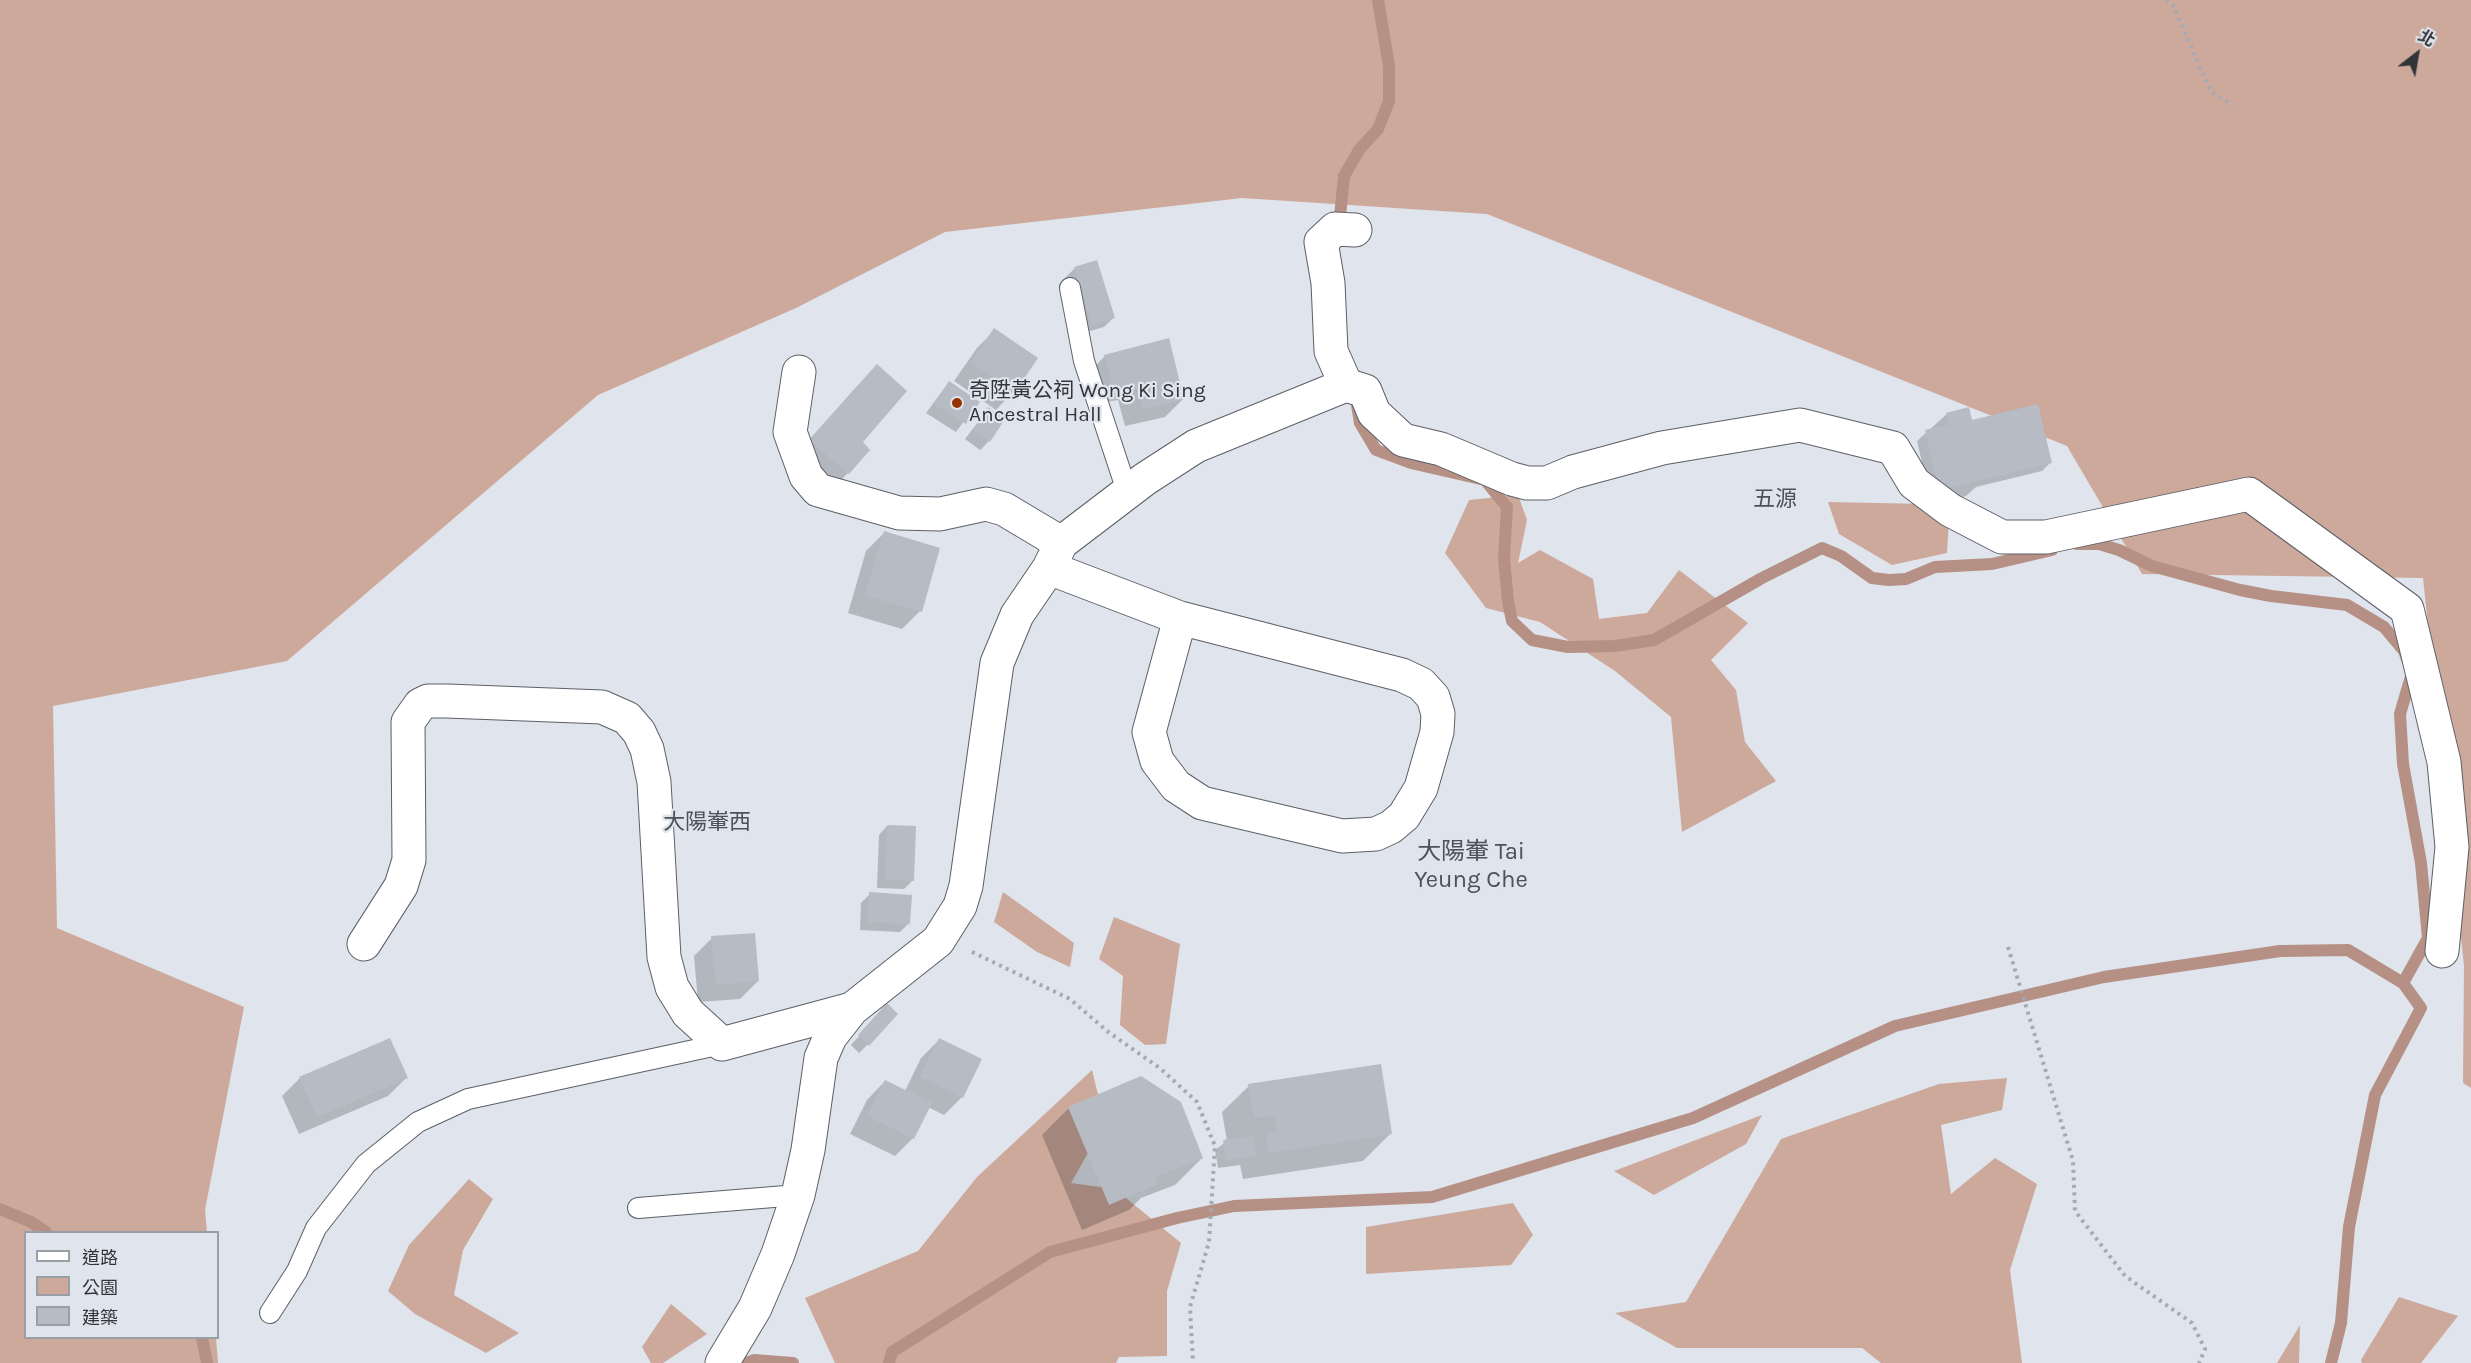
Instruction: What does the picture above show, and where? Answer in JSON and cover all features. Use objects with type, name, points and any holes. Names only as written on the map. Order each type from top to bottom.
[{"type":"street","points":[[1346,385],[1331,351],[1328,283],[1321,242],[1335,229],[1355,230]]},
{"type":"street","points":[[799,372],[790,432],[806,476],[818,490],[899,513],[940,514],[986,504],[1004,509],[1055,555],[1180,618],[1402,675],[1421,684],[1433,697],[1438,714],[1437,732],[1415,803],[1391,827],[1376,834],[1359,837],[1342,836],[1202,803],[1176,786],[1157,761],[1149,732],[1180,618]]},
{"type":"street","points":[[722,1363],[755,1308],[778,1254],[798,1195],[808,1150],[821,1059],[830,1037],[852,1009],[938,941],[950,924],[966,886],[997,663],[1017,615],[1031,591],[1055,555],[1151,474],[1196,446],[1346,385],[1365,391],[1374,413],[1403,440],[1441,450],[1476,466],[1527,483],[1547,483],[1573,472],[1662,448],[1800,425],[1893,448],[1914,483],[1950,510],[2002,537],[2046,537],[2249,494],[2408,609],[2444,762],[2452,847],[2442,951]]},
{"type":"street","points":[[364,944],[401,886],[409,860],[408,722],[420,705],[428,701],[447,701],[602,707],[627,718],[639,732],[647,749],[654,782],[664,957],[672,987],[687,1013],[722,1044],[852,1009]]},
{"type":"lane","points":[[1070,288],[1084,361],[1128,494]]},
{"type":"lane","points":[[270,1313],[297,1271],[316,1228],[366,1164],[418,1122],[468,1099],[722,1044]]},
{"type":"lane","points":[[638,1208],[798,1195]]},
{"type":"path","points":[[2166,0],[2173,5],[2211,92],[2233,105]]},
{"type":"path","points":[[950,924],[964,948],[1070,999],[1107,1031],[1161,1069],[1197,1102],[1215,1146],[1209,1242],[1190,1307],[1193,1363]]},
{"type":"path","points":[[2008,947],[2073,1161],[2075,1211],[2125,1275],[2192,1323],[2205,1349],[2199,1363]]},
{"type":"green space","points":[[0,0],[2471,0],[2471,1088],[2463,1083],[2464,966],[2423,578],[2142,574],[2067,446],[1487,214],[1242,198],[945,232],[796,308],[598,395],[287,661],[53,706],[57,928],[244,1007],[205,1210],[207,1231],[24,1231],[24,1339],[216,1339],[218,1363],[0,1363]]},
{"type":"green space","points":[[1518,495],[1527,520],[1518,563],[1540,550],[1593,579],[1599,619],[1647,613],[1679,570],[1748,623],[1711,660],[1736,690],[1745,742],[1776,781],[1682,832],[1671,717],[1615,671],[1540,622],[1486,608],[1445,553],[1469,500]]},
{"type":"green space","points":[[1828,502],[1928,504],[1949,519],[1947,553],[1892,565],[1839,534]]},
{"type":"green space","points":[[1003,892],[1074,943],[1070,967],[1037,952],[994,922]]},
{"type":"green space","points":[[1114,917],[1180,944],[1166,1044],[1145,1045],[1120,1025],[1123,976],[1099,959]]},
{"type":"green space","points":[[1092,1070],[1105,1123],[1071,1183],[1115,1189],[1181,1243],[1167,1291],[1167,1356],[1119,1357],[1116,1363],[835,1363],[805,1298],[918,1251],[977,1177]]},
{"type":"green space","points":[[2007,1078],[2002,1110],[1941,1125],[1951,1194],[1995,1158],[2037,1184],[2010,1270],[2022,1363],[1881,1363],[1862,1348],[1677,1348],[1615,1313],[1686,1302],[1781,1139],[1939,1084]]},
{"type":"green space","points":[[1762,1115],[1746,1144],[1654,1195],[1614,1171]]},
{"type":"green space","points":[[469,1179],[493,1199],[463,1250],[454,1295],[519,1333],[486,1353],[415,1314],[388,1291],[409,1245]]},
{"type":"green space","points":[[1513,1203],[1533,1235],[1511,1265],[1366,1274],[1366,1227]]},
{"type":"green space","points":[[2399,1297],[2458,1316],[2421,1363],[2362,1363],[2361,1360]]},
{"type":"green space","points":[[671,1304],[707,1334],[663,1363],[651,1363],[642,1347]]},
{"type":"green space","points":[[2300,1325],[2299,1363],[2277,1363]]},
{"type":"building","points":[[1097,260],[1115,318],[1092,325],[1074,267]]},
{"type":"building","points":[[994,328],[1038,358],[1015,392],[971,362]]},
{"type":"building","points":[[1169,338],[1184,399],[1143,409],[1138,389],[1115,394],[1104,355]]},
{"type":"building","points":[[877,364],[907,391],[863,442],[870,450],[849,474],[809,440]]},
{"type":"building","name":"奇陞黃公祠 Wong Ki Sing Ancestral Hall","points":[[949,381],[980,402],[966,424],[934,404]]},
{"type":"building","points":[[2038,404],[2052,463],[1939,490],[1925,430],[1949,425],[1946,413],[1969,407],[1972,420]]},
{"type":"building","points":[[988,407],[1005,419],[990,442],[973,430]]},
{"type":"building","points":[[884,531],[940,548],[922,612],[865,595]]},
{"type":"building","points":[[887,825],[916,826],[914,881],[885,880]]},
{"type":"building","points":[[869,892],[912,895],[910,924],[868,922]]},
{"type":"building","points":[[755,933],[759,981],[716,985],[711,936]]},
{"type":"building","points":[[887,1003],[898,1014],[869,1046],[858,1035]]},
{"type":"building","points":[[390,1038],[408,1078],[317,1117],[299,1077]]},
{"type":"building","points":[[939,1038],[982,1059],[963,1098],[920,1077]]},
{"type":"building","points":[[1381,1064],[1392,1134],[1269,1153],[1266,1134],[1278,1132],[1275,1115],[1254,1118],[1248,1084]]},
{"type":"building","points":[[1141,1076],[1181,1102],[1203,1158],[1155,1177],[1157,1184],[1109,1205],[1068,1107]]},
{"type":"building","points":[[885,1080],[932,1103],[914,1139],[867,1116]]},
{"type":"building","points":[[1253,1136],[1256,1156],[1226,1160],[1223,1140]]},
{"type":"waterway","points":[[1339,227],[1344,176],[1359,150],[1378,129],[1389,101],[1389,66],[1378,0]]},
{"type":"waterway","points":[[1357,405],[1360,423],[1376,450],[1411,463],[1485,480],[1507,507],[1504,559],[1508,601],[1512,621],[1532,640],[1568,647],[1615,646],[1654,640],[1762,578],[1822,548],[1841,556],[1872,578],[1889,580],[1906,579],[1935,567],[1992,564],[2052,550]]},
{"type":"waterway","points":[[2077,544],[2099,544],[2119,550],[2152,566],[2240,590],[2347,605],[2384,627],[2404,651],[2412,673],[2400,714],[2403,764],[2421,863],[2428,938],[2403,983]]},
{"type":"waterway","points":[[889,1363],[892,1352],[1050,1252],[1177,1218],[1234,1206],[1432,1197],[1693,1118],[1895,1026],[2104,977],[2280,951],[2348,950],[2403,983],[2421,1008],[2375,1095],[2349,1227],[2341,1323],[2331,1363]]},
{"type":"waterway","points":[[0,1209],[31,1222],[44,1231]]},
{"type":"waterway","points":[[202,1339],[207,1363]]},
{"type":"waterway","points":[[746,1363],[754,1360],[793,1363]]},
{"type":"place","name":"奇陞黃公祠 Wong Ki Sing Ancestral Hall","points":[[957,403]]},
{"type":"district","name":"五源","points":[[1775,500]]},
{"type":"district","name":"大陽輋西","points":[[707,823]]},
{"type":"district","name":"大陽輋 Tai Yeung Che","points":[[1471,866]]}]
